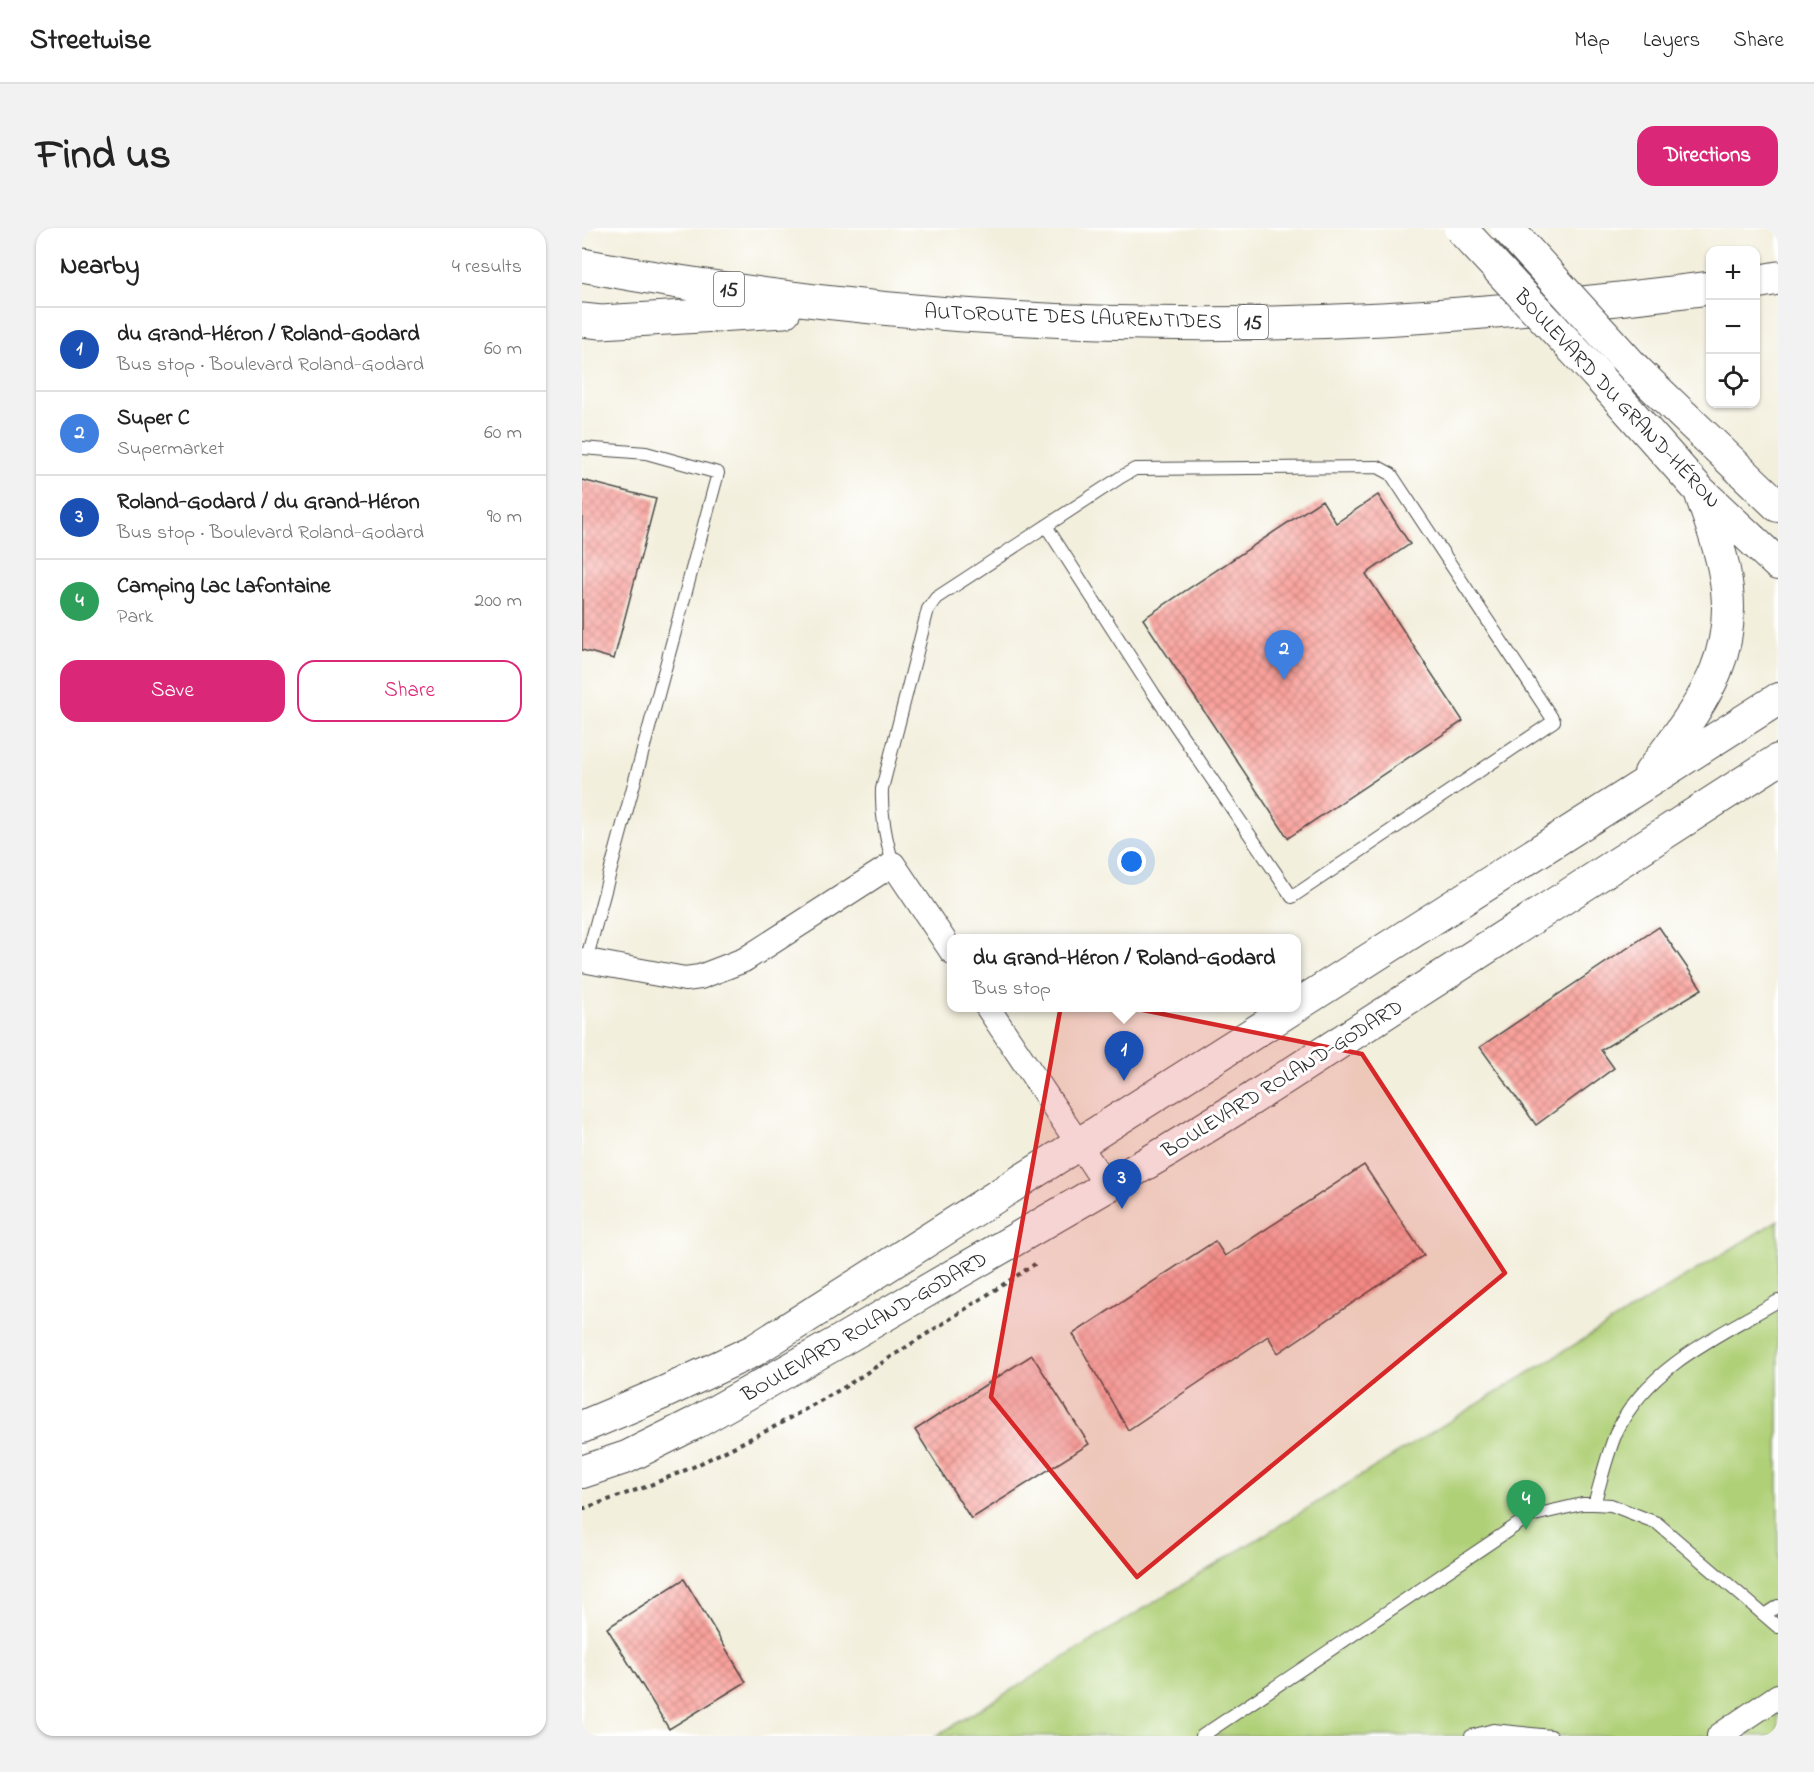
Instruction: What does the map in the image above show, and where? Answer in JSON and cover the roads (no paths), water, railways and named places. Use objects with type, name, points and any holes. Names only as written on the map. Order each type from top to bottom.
[{"type":"highway","name":"AUTOROUTE DES LAURENTIDES","points":[[582,266],[745,292],[980,315],[1084,320],[1284,322],[1383,319],[1594,302],[1706,288]]},
{"type":"highway","points":[[1760,281],[1778,278]]},
{"type":"highway","points":[[582,320],[601,322],[877,306]]},
{"type":"street","name":"BOULEVARD DU GRAND-HÉRON","points":[[1460,228],[1599,376],[1700,491],[1778,564]]},
{"type":"street","name":"BOULEVARD DU GRAND-HÉRON","points":[[1507,228],[1635,369],[1778,506]]},
{"type":"street","points":[[1641,787],[1703,699],[1716,674],[1723,650],[1728,610],[1724,569],[1700,491]]},
{"type":"street","name":"BOULEVARD ROLAND-GODARD","points":[[1301,1002],[1778,699]]},
{"type":"street","name":"BOULEVARD ROLAND-GODARD","points":[[582,1472],[627,1457],[695,1423],[1166,1152],[1778,760]]},
{"type":"street","points":[[584,960],[685,979],[700,977],[744,960],[893,864],[947,946]]},
{"type":"street","points":[[991,1012],[1106,1185]]},
{"type":"street","name":"BOULEVARD ROLAND-GODARD","points":[[582,1426],[666,1392],[753,1351],[1286,1012]]},
{"type":"street","points":[[1719,1736],[1778,1696]]},
{"type":"lane","points":[[582,448],[646,453],[718,473],[584,960]]},
{"type":"lane","points":[[893,864],[885,837],[881,805],[882,789],[928,609],[936,598],[1046,526],[1121,477],[1136,469],[1378,467],[1391,474],[1554,721],[1292,897],[1154,694],[1046,526]]},
{"type":"lane","points":[[1594,1504],[1618,1429],[1642,1393],[1680,1359],[1778,1301]]},
{"type":"lane","points":[[1202,1736],[1530,1516],[1582,1504],[1611,1505],[1657,1523],[1778,1628]]},
{"type":"lane","points":[[1764,1615],[1778,1606]]},
{"type":"lane","points":[[1471,1736],[1493,1730],[1551,1736]]},
{"type":"place","name":"Super C","points":[[1284,680]]},
{"type":"place","name":"du Grand-Héron / Roland-Godard","points":[[1124,1081]]},
{"type":"place","name":"Roland-Godard / du Grand-Héron","points":[[1122,1209]]},
{"type":"place","name":"Camping Lac Lafontaine","points":[[1526,1530]]}]
